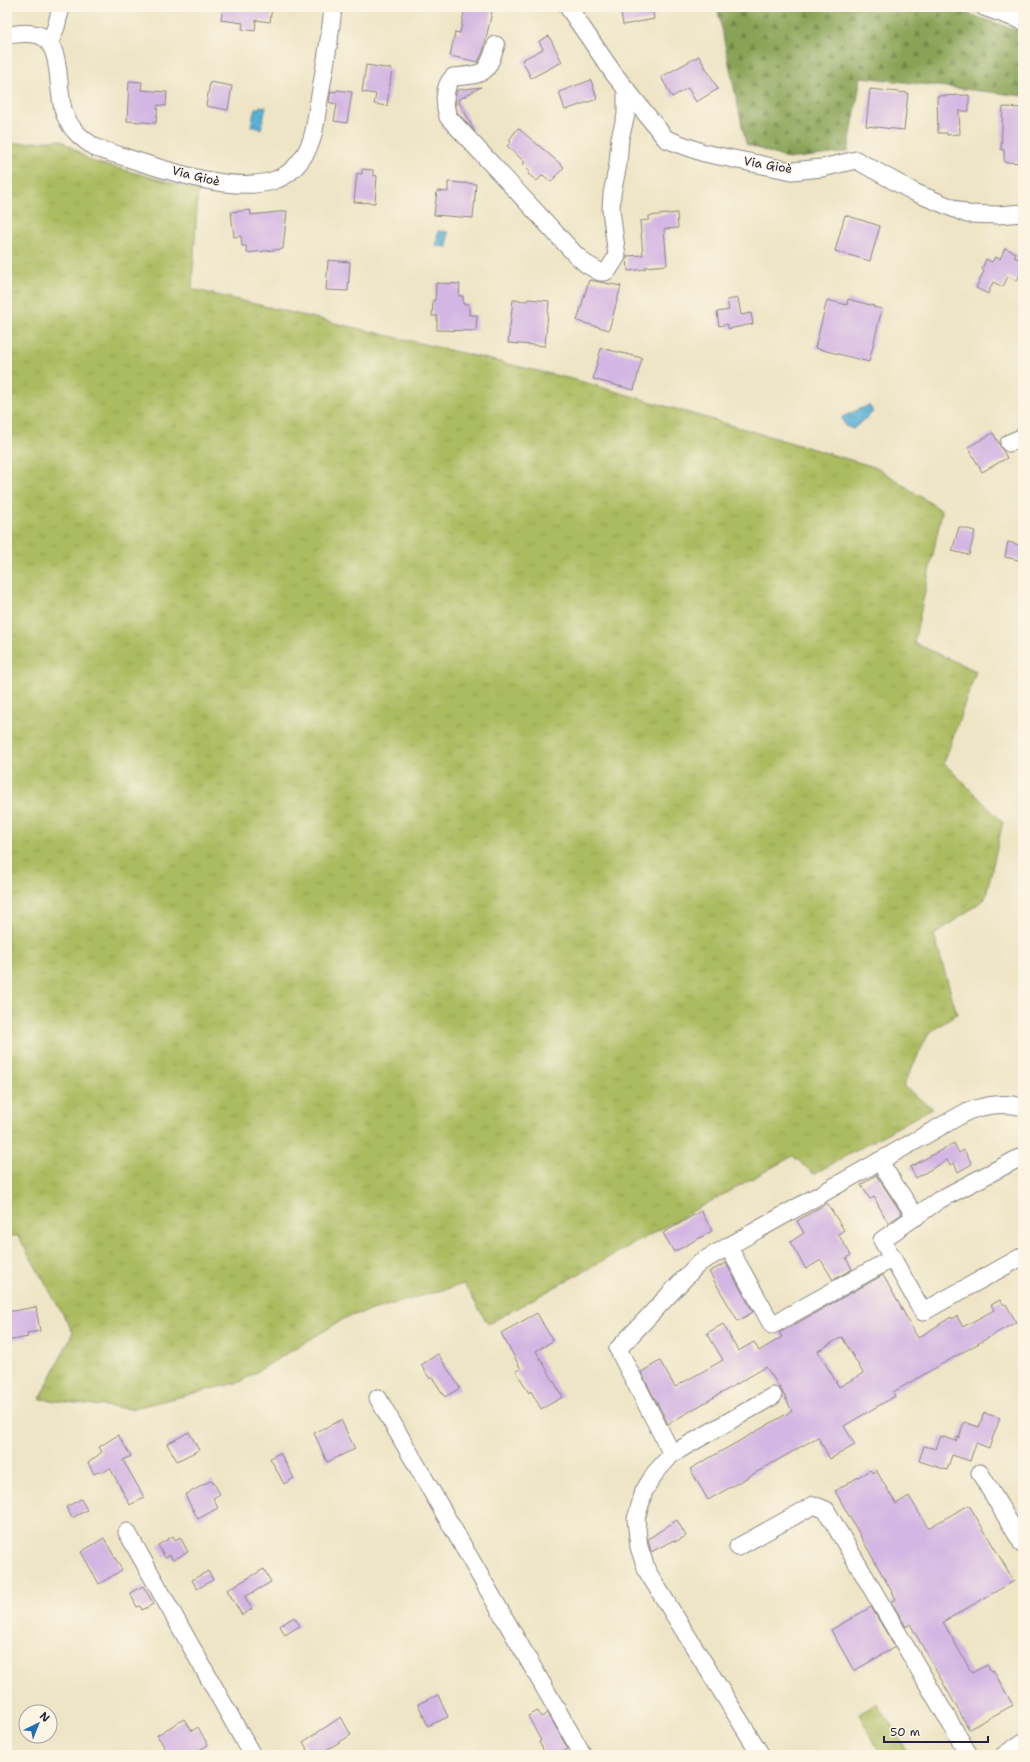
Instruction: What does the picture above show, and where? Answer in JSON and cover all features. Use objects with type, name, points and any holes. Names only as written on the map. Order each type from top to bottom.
[{"type":"street","points":[[7,35],[38,34],[50,42],[56,27],[61,7]]},
{"type":"street","name":"Via Gioè","points":[[50,42],[54,54],[64,114],[72,128],[82,139],[96,148],[190,176],[228,184],[255,184],[273,181],[290,172],[303,159],[311,143],[330,40],[333,7]]},
{"type":"street","name":"Via Gioè","points":[[568,7],[614,74],[666,138],[704,153],[792,171],[822,168],[856,160],[914,192],[967,214],[998,216],[1023,213]]},
{"type":"street","points":[[984,7],[1023,21]]},
{"type":"street","points":[[496,45],[490,64],[484,72],[480,75],[453,77],[446,86],[446,108],[448,117],[574,253],[586,264],[600,272],[605,272],[609,269],[617,256],[611,210],[620,138],[626,116],[626,89]]},
{"type":"street","points":[[672,1454],[618,1349],[699,1263],[968,1111],[992,1104],[1013,1104],[1023,1107]]},
{"type":"street","points":[[1023,1156],[939,1200],[882,1240],[923,1312],[1023,1256]]},
{"type":"street","points":[[879,1161],[916,1216]]},
{"type":"street","points":[[728,1246],[772,1325],[892,1258]]},
{"type":"street","points":[[761,1755],[648,1571],[638,1546],[636,1519],[644,1491],[655,1473],[672,1454],[773,1396]]},
{"type":"street","points":[[378,1398],[584,1755]]},
{"type":"street","points":[[980,1473],[1023,1545]]},
{"type":"street","points":[[738,1547],[814,1505],[826,1510],[968,1755]]},
{"type":"street","points":[[127,1532],[252,1755]]},
{"type":"street","points":[[1004,1755],[1023,1742]]},
{"type":"green space","points":[[717,7],[914,7],[963,12],[1023,32],[1023,96],[861,77],[848,152],[788,159],[746,144]]},
{"type":"green space","points":[[61,140],[91,161],[198,190],[192,289],[580,381],[878,468],[942,511],[914,643],[976,671],[944,763],[1003,822],[985,899],[934,935],[957,1014],[929,1033],[903,1086],[932,1108],[814,1174],[793,1156],[488,1324],[464,1284],[347,1317],[240,1382],[130,1409],[40,1399],[73,1332],[18,1236],[7,1236],[7,144]]},
{"type":"green space","points":[[878,1703],[909,1755],[881,1755],[859,1714]]},
{"type":"water","points":[[260,106],[266,107],[261,129],[251,126],[255,108],[260,108]]},
{"type":"water","points":[[438,231],[448,232],[447,247],[436,246]]},
{"type":"water","points":[[869,405],[872,413],[853,429],[845,426],[842,417]]},
{"type":"building","points":[[223,7],[272,7],[270,22],[256,20],[255,31],[242,29],[243,23],[221,20]]},
{"type":"building","points":[[465,7],[493,7],[483,52],[478,62],[450,56],[455,32],[460,33]]},
{"type":"building","points":[[620,7],[652,7],[654,19],[623,25]]},
{"type":"building","points":[[549,36],[562,62],[531,78],[522,60],[543,49],[539,41]]},
{"type":"building","points":[[699,56],[718,89],[696,102],[688,88],[672,97],[661,77]]},
{"type":"building","points":[[366,65],[392,69],[387,106],[374,104],[376,94],[362,92]]},
{"type":"building","points":[[591,80],[597,99],[565,110],[559,92]]},
{"type":"building","points":[[129,81],[142,82],[141,90],[167,92],[166,106],[158,105],[156,123],[127,121]]},
{"type":"building","points":[[210,82],[232,86],[228,110],[206,106]]},
{"type":"building","points":[[481,87],[458,100],[475,132],[457,112],[455,97],[457,90]]},
{"type":"building","points":[[870,89],[908,93],[904,130],[866,126]]},
{"type":"building","points":[[337,90],[352,92],[347,123],[334,121],[337,105],[329,102],[331,91],[336,92]]},
{"type":"building","points":[[969,95],[969,111],[959,111],[960,134],[947,135],[947,133],[938,133],[937,96]]},
{"type":"building","points":[[1003,107],[1023,108],[1023,163],[1004,162],[1004,150],[1001,150]]},
{"type":"building","points":[[518,128],[564,167],[551,182],[543,175],[537,181],[528,174],[530,172],[522,164],[525,162],[507,146],[511,142],[509,140]]},
{"type":"building","points":[[362,169],[373,170],[373,175],[377,176],[375,203],[354,202],[357,173],[362,174]]},
{"type":"building","points":[[448,182],[476,184],[473,218],[434,215],[437,191],[448,192]]},
{"type":"building","points":[[250,210],[251,215],[287,211],[283,249],[247,253],[246,246],[242,246],[241,236],[234,237],[231,212]]},
{"type":"building","points":[[677,213],[678,228],[664,229],[667,265],[645,267],[645,269],[628,271],[627,256],[643,255],[640,221],[649,220],[649,216]]},
{"type":"building","points":[[845,215],[880,226],[870,261],[835,251]]},
{"type":"building","points":[[1005,248],[1016,253],[1014,257],[1023,261],[1023,268],[1017,281],[1008,276],[1003,287],[993,282],[988,294],[976,288],[984,271],[982,269],[986,259],[992,262],[995,257],[1000,259]]},
{"type":"building","points":[[328,260],[350,262],[348,291],[326,290]]},
{"type":"building","points":[[589,280],[621,286],[609,330],[577,321]]},
{"type":"building","points":[[436,283],[460,284],[459,296],[463,296],[463,304],[469,304],[469,315],[477,315],[476,331],[437,330],[437,316],[432,316]]},
{"type":"building","points":[[738,298],[741,315],[751,313],[753,324],[728,329],[728,324],[719,326],[717,312],[729,310],[727,300]]},
{"type":"building","points":[[528,299],[549,301],[545,346],[508,343],[513,300],[527,301]]},
{"type":"building","points":[[848,299],[882,309],[869,362],[815,348],[827,300],[847,305]]},
{"type":"building","points":[[601,348],[642,358],[634,390],[593,379]]},
{"type":"building","points":[[993,433],[1007,458],[982,472],[968,447]]},
{"type":"building","points":[[959,527],[975,531],[969,555],[952,551]]},
{"type":"building","points":[[1008,542],[1023,546],[1023,561],[1005,557]]},
{"type":"building","points":[[954,1143],[959,1153],[964,1150],[972,1164],[958,1172],[954,1163],[950,1165],[947,1160],[916,1178],[910,1167]]},
{"type":"building","points":[[876,1175],[902,1214],[888,1223],[874,1197],[870,1199],[861,1185]]},
{"type":"building","points":[[827,1203],[844,1230],[838,1234],[851,1255],[846,1258],[852,1269],[833,1280],[821,1260],[806,1269],[790,1242],[804,1233],[797,1221]]},
{"type":"building","points":[[701,1211],[712,1231],[674,1252],[663,1233]]},
{"type":"building","points":[[726,1263],[753,1312],[738,1321],[709,1272]]},
{"type":"building","points":[[883,1275],[918,1338],[951,1317],[952,1319],[957,1316],[963,1327],[994,1310],[991,1305],[1000,1300],[1004,1305],[1006,1304],[1016,1322],[893,1392],[895,1396],[844,1426],[855,1445],[830,1459],[818,1437],[708,1500],[690,1469],[792,1411],[782,1391],[766,1367],[668,1424],[641,1372],[660,1361],[675,1387],[723,1360],[707,1333],[723,1324],[738,1351],[754,1342],[759,1351],[782,1337],[779,1333]],"holes":[[[842,1337],[863,1373],[839,1387],[818,1351]]]},
{"type":"building","points":[[36,1307],[40,1331],[27,1333],[28,1337],[7,1341],[7,1312]]},
{"type":"building","points":[[537,1313],[553,1341],[536,1351],[563,1397],[541,1409],[531,1391],[529,1393],[516,1371],[521,1369],[501,1333]]},
{"type":"building","points":[[438,1354],[460,1388],[445,1397],[432,1377],[430,1379],[421,1365]]},
{"type":"building","points":[[984,1413],[1000,1418],[989,1448],[976,1443],[970,1461],[952,1455],[947,1470],[919,1461],[924,1446],[936,1449],[941,1436],[956,1441],[957,1437],[959,1438],[964,1422],[979,1427]]},
{"type":"building","points":[[341,1420],[355,1449],[327,1462],[314,1433]]},
{"type":"building","points":[[189,1432],[199,1450],[177,1461],[167,1444]]},
{"type":"building","points":[[118,1435],[131,1456],[123,1460],[144,1497],[130,1505],[110,1468],[102,1473],[101,1470],[94,1474],[88,1463],[102,1452],[99,1447]]},
{"type":"building","points":[[280,1453],[294,1478],[284,1484],[270,1458]]},
{"type":"building","points":[[870,1470],[872,1473],[876,1470],[896,1504],[909,1496],[928,1528],[969,1505],[1014,1581],[943,1622],[972,1673],[987,1665],[991,1672],[993,1670],[1013,1705],[969,1729],[910,1624],[906,1627],[891,1601],[896,1599],[835,1491]]},
{"type":"building","points":[[212,1480],[220,1494],[213,1498],[218,1508],[198,1519],[185,1495]]},
{"type":"building","points":[[81,1499],[87,1510],[72,1518],[66,1507]]},
{"type":"building","points":[[677,1520],[686,1536],[675,1542],[674,1540],[651,1552],[648,1539]]},
{"type":"building","points":[[173,1536],[175,1540],[180,1537],[188,1552],[173,1560],[170,1555],[165,1558],[158,1545]]},
{"type":"building","points":[[104,1538],[122,1570],[99,1584],[81,1552]]},
{"type":"building","points":[[264,1569],[271,1582],[245,1597],[252,1609],[242,1615],[227,1590]]},
{"type":"building","points":[[208,1571],[213,1580],[197,1589],[192,1580]]},
{"type":"building","points":[[143,1586],[154,1604],[142,1610],[140,1606],[137,1607],[130,1593]]},
{"type":"building","points":[[871,1607],[895,1647],[854,1671],[831,1630]]},
{"type":"building","points":[[294,1617],[300,1626],[285,1635],[280,1626]]},
{"type":"building","points":[[438,1695],[448,1717],[428,1726],[418,1704]]},
{"type":"building","points":[[538,1711],[541,1717],[548,1713],[568,1749],[557,1755],[546,1755],[539,1742],[541,1741],[528,1716]]},
{"type":"building","points":[[341,1717],[351,1735],[318,1755],[311,1755],[303,1742]]},
{"type":"building","points":[[184,1719],[192,1731],[198,1727],[208,1745],[191,1755],[169,1755],[157,1735]]}]
